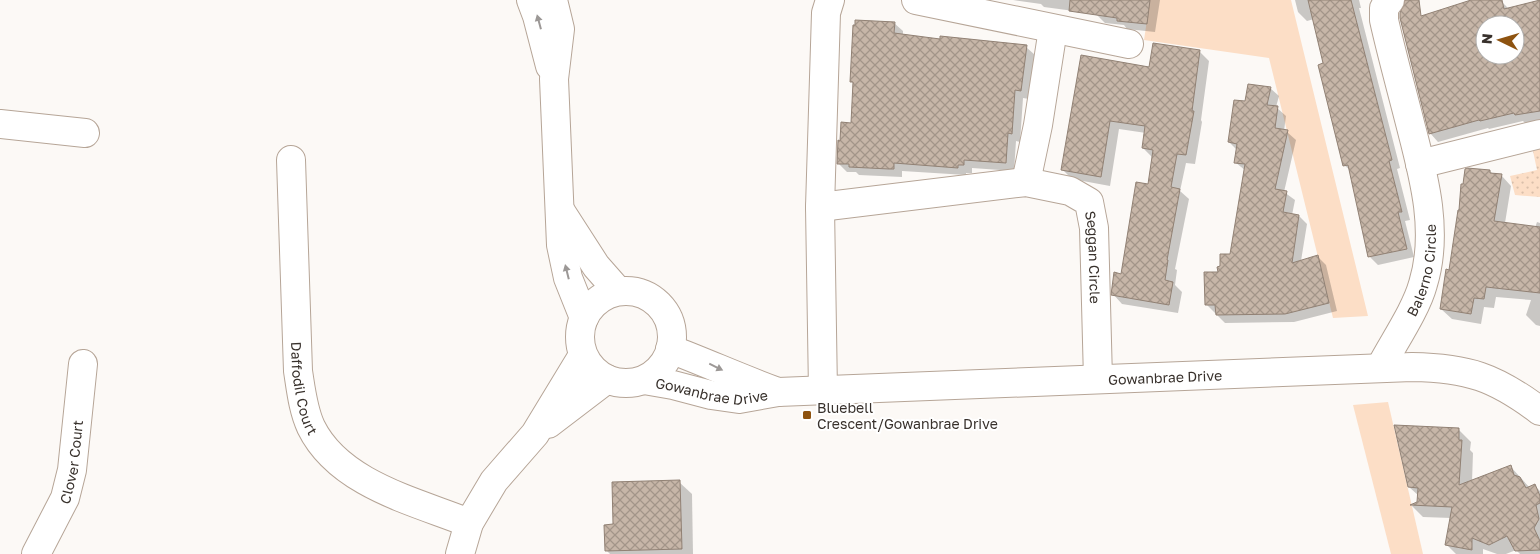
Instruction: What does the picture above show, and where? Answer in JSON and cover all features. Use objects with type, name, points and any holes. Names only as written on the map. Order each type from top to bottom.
[{"type":"street","points":[[531,0],[554,79]]},
{"type":"street","points":[[554,0],[560,28],[554,79],[561,245],[568,278],[584,318]]},
{"type":"street","points":[[823,391],[820,207],[826,13],[830,0]]},
{"type":"street","points":[[916,0],[1129,44]]},
{"type":"street","name":"Balerno Circle","points":[[1380,368],[1421,292],[1427,271],[1430,228],[1420,164],[1384,20],[1384,8],[1390,0]]},
{"type":"street","points":[[1026,182],[1038,125],[1054,29]]},
{"type":"street","points":[[0,124],[86,133]]},
{"type":"street","points":[[1420,164],[1540,134]]},
{"type":"street","name":"Daffodil Court","points":[[291,160],[298,371],[303,402],[311,427],[324,448],[345,468],[367,483],[469,523]]},
{"type":"street","name":"Seggan Circle","points":[[820,207],[1026,182],[1070,191],[1089,202],[1094,228],[1098,379]]},
{"type":"street","points":[[560,209],[596,266],[618,291]]},
{"type":"street","points":[[618,291],[644,294],[655,301],[664,311],[670,323],[672,336],[665,362],[656,373],[644,380],[632,383],[619,383],[597,374],[583,355],[580,330],[584,318],[592,305],[604,296],[618,291]]},
{"type":"street","name":"Gowanbrae Drive","points":[[670,349],[778,392]]},
{"type":"street","points":[[460,554],[469,523],[494,481],[535,434],[583,355]]},
{"type":"street","name":"Clover Court","points":[[36,554],[64,498],[72,470],[83,364]]},
{"type":"street","name":"Gowanbrae Drive","points":[[644,380],[740,400],[778,392],[1437,367],[1488,379],[1514,391],[1540,411]]},
{"type":"street","points":[[535,434],[607,379]]},
{"type":"shaded area","points":[[1150,0],[1291,0],[1368,316],[1333,318],[1269,58],[1144,40]]},
{"type":"shaded area","points":[[1540,149],[1540,197],[1515,195],[1510,176],[1537,170],[1533,151]]},
{"type":"shaded area","points":[[1388,402],[1423,554],[1391,554],[1353,405]]},
{"type":"building","points":[[1070,0],[1150,0],[1147,24],[1117,21],[1117,18],[1069,11]]},
{"type":"building","points":[[1308,0],[1351,0],[1392,160],[1389,161],[1402,212],[1398,212],[1407,249],[1368,257],[1348,165],[1343,166],[1318,65],[1323,63]]},
{"type":"building","points":[[1405,0],[1419,0],[1421,16],[1471,0],[1502,0],[1504,9],[1540,0],[1540,111],[1515,115],[1514,113],[1479,120],[1429,134],[1400,18]]},
{"type":"building","points":[[855,20],[895,22],[894,33],[940,39],[940,36],[1027,45],[1021,91],[1015,90],[1012,134],[1008,133],[1006,163],[964,160],[964,165],[958,165],[958,168],[894,163],[894,169],[849,167],[849,164],[837,164],[841,122],[851,123],[853,82],[850,82],[853,25],[855,25]]},
{"type":"building","points":[[1153,43],[1200,50],[1192,111],[1194,111],[1186,155],[1177,154],[1171,187],[1180,189],[1165,280],[1173,282],[1169,305],[1111,295],[1114,272],[1121,274],[1136,182],[1148,184],[1153,150],[1142,148],[1145,126],[1110,121],[1101,177],[1061,170],[1081,55],[1149,67]]},
{"type":"building","points":[[1248,84],[1271,87],[1267,105],[1278,106],[1275,128],[1288,130],[1275,189],[1287,191],[1283,212],[1299,215],[1292,263],[1318,255],[1329,303],[1285,314],[1216,315],[1215,305],[1205,305],[1204,272],[1218,272],[1217,267],[1220,266],[1220,254],[1230,254],[1245,164],[1234,163],[1237,144],[1228,142],[1234,100],[1245,101]]},
{"type":"building","points":[[1465,169],[1490,170],[1490,173],[1502,174],[1494,221],[1540,227],[1540,293],[1486,287],[1484,299],[1474,298],[1471,314],[1440,309],[1446,269],[1449,270],[1459,210],[1461,184],[1463,184]]},
{"type":"building","points":[[1394,425],[1459,428],[1459,440],[1462,440],[1459,485],[1511,465],[1514,475],[1520,477],[1526,488],[1535,484],[1540,496],[1540,503],[1536,505],[1539,519],[1534,528],[1540,541],[1540,550],[1515,551],[1507,536],[1489,545],[1472,538],[1472,550],[1445,545],[1452,507],[1410,505],[1417,502],[1418,488],[1408,487]]},
{"type":"building","points":[[680,480],[682,549],[605,551],[604,525],[613,524],[612,482]]},
{"type":"place","name":"Bluebell Crescent/Gowanbrae Drive","points":[[807,415]]}]
